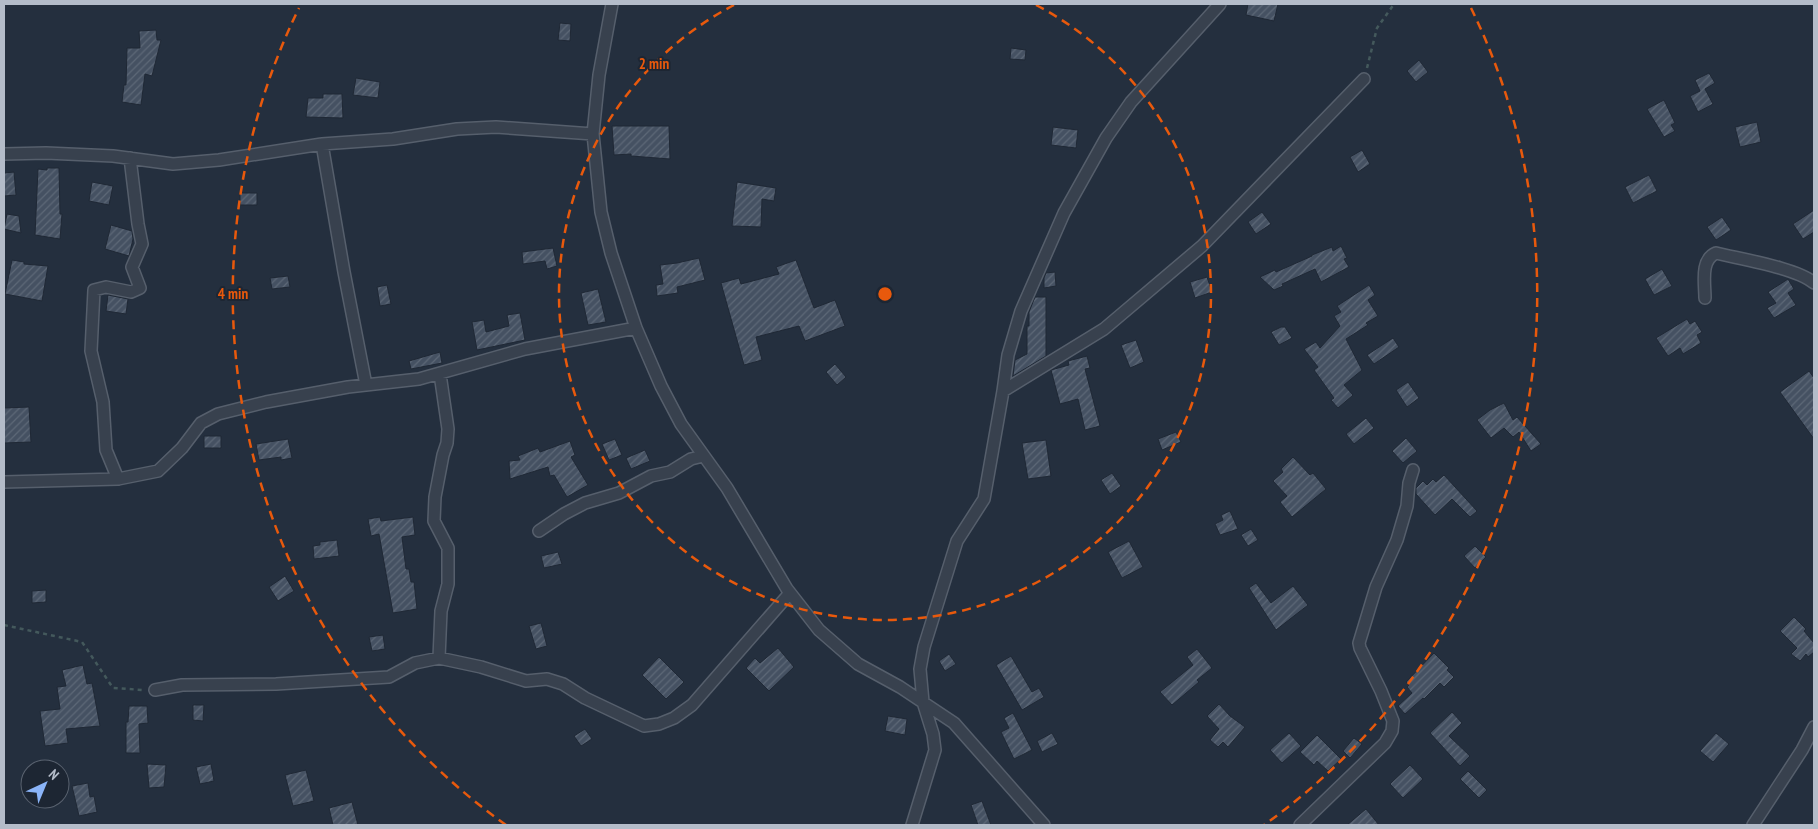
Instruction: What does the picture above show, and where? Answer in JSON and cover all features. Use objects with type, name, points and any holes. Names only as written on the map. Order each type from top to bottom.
[{"type":"street","points":[[612,4],[599,75],[593,134],[601,212],[611,254],[636,328],[660,386],[680,424],[727,488],[790,593],[819,630],[858,664],[923,702],[954,723],[1044,825]]},
{"type":"street","points":[[912,825],[935,750],[934,734],[923,702],[920,669],[924,647],[957,542],[984,500],[1004,391],[1008,355],[1020,311],[1064,213],[1106,138],[1131,102],[1220,4]]},
{"type":"street","points":[[1004,391],[1104,329],[1202,246],[1364,78]]},
{"type":"street","points":[[4,154],[46,153],[130,158],[173,164],[219,160],[322,144],[393,139],[457,129],[496,127],[593,134]]},
{"type":"street","points":[[322,144],[366,385]]},
{"type":"street","points":[[118,479],[106,450],[103,402],[91,351],[94,290],[106,287],[131,292],[140,288],[132,267],[142,244],[130,158]]},
{"type":"street","points":[[1705,298],[1706,262],[1710,256],[1716,253],[1795,272],[1814,283]]},
{"type":"street","points":[[4,482],[118,479],[158,472],[182,448],[201,423],[218,414],[266,402],[366,385],[419,379],[525,349],[636,328]]},
{"type":"street","points":[[439,658],[441,612],[448,584],[448,548],[434,520],[435,497],[447,443],[448,429],[440,374]]},
{"type":"street","points":[[539,531],[564,514],[585,503],[619,493],[651,476],[670,472],[691,459],[703,456]]},
{"type":"street","points":[[1300,825],[1385,743],[1392,731],[1393,721],[1359,643],[1376,587],[1397,540],[1407,506],[1408,483],[1413,470]]},
{"type":"street","points":[[155,690],[182,685],[296,683],[389,678],[415,663],[439,658],[481,666],[526,681],[547,679],[563,684],[585,698],[644,726],[659,724],[674,718],[692,705],[717,679],[790,593]]},
{"type":"street","points":[[1753,825],[1802,750],[1814,727]]},
{"type":"path","points":[[1364,78],[1377,28],[1394,4]]},
{"type":"path","points":[[4,625],[82,642],[114,688],[155,690]]},
{"type":"building","points":[[1248,4],[1278,4],[1274,21],[1246,15]]},
{"type":"building","points":[[560,23],[571,24],[570,41],[558,40]]},
{"type":"building","points":[[156,30],[157,40],[161,40],[152,76],[145,74],[141,105],[122,102],[124,85],[126,85],[127,48],[140,48],[139,31]]},
{"type":"building","points":[[1011,48],[1026,50],[1025,60],[1010,59]]},
{"type":"building","points":[[1419,60],[1428,72],[1416,82],[1407,71]]},
{"type":"building","points":[[1709,73],[1715,83],[1705,89],[1713,104],[1698,112],[1690,96],[1700,91],[1695,80]]},
{"type":"building","points":[[356,78],[380,82],[378,98],[353,95]]},
{"type":"building","points":[[323,94],[342,94],[343,118],[306,117],[308,98],[323,98]]},
{"type":"building","points":[[1664,100],[1675,123],[1671,125],[1675,131],[1664,137],[1647,109]]},
{"type":"building","points":[[1757,122],[1761,142],[1740,147],[1735,127]]},
{"type":"building","points":[[612,126],[669,126],[670,159],[631,156],[631,154],[614,155]]},
{"type":"building","points":[[1053,127],[1078,130],[1076,148],[1051,145]]},
{"type":"building","points":[[1362,150],[1370,164],[1358,172],[1350,157]]},
{"type":"building","points":[[47,168],[59,168],[60,214],[62,214],[60,239],[35,235],[38,169],[47,170]]},
{"type":"building","points":[[14,172],[16,195],[4,196],[4,173]]},
{"type":"building","points":[[1649,175],[1657,191],[1633,203],[1625,187]]},
{"type":"building","points":[[92,182],[113,186],[109,205],[89,201]]},
{"type":"building","points":[[737,182],[776,188],[774,201],[762,199],[761,227],[732,226]]},
{"type":"building","points":[[240,193],[257,193],[257,205],[240,205]]},
{"type":"building","points":[[1814,210],[1814,232],[1803,239],[1793,224]]},
{"type":"building","points":[[1262,212],[1271,224],[1256,234],[1248,222]]},
{"type":"building","points":[[7,214],[19,216],[21,233],[4,229]]},
{"type":"building","points":[[1722,217],[1731,230],[1716,240],[1707,227]]},
{"type":"building","points":[[111,225],[132,231],[133,239],[129,256],[105,249]]},
{"type":"building","points":[[1341,246],[1347,258],[1344,259],[1349,267],[1321,282],[1315,269],[1282,284],[1283,286],[1274,290],[1260,277],[1275,270],[1276,272],[1332,247],[1333,251]]},
{"type":"building","points":[[553,248],[557,266],[547,269],[545,261],[523,264],[522,252]]},
{"type":"building","points":[[699,258],[705,280],[677,287],[678,293],[657,296],[656,285],[663,284],[660,265]]},
{"type":"building","points":[[12,260],[24,262],[24,264],[48,266],[42,301],[5,294]]},
{"type":"building","points":[[796,260],[814,308],[835,300],[845,326],[805,341],[799,326],[756,337],[762,360],[744,365],[721,283],[739,278],[741,284],[779,274],[776,267]]},
{"type":"building","points":[[1662,269],[1672,286],[1654,295],[1645,279]]},
{"type":"building","points":[[1055,272],[1056,286],[1044,288],[1046,273]]},
{"type":"building","points":[[288,276],[290,287],[272,289],[270,278]]},
{"type":"building","points":[[1207,277],[1212,292],[1195,298],[1190,282]]},
{"type":"building","points":[[1788,279],[1794,289],[1788,293],[1796,305],[1774,318],[1767,308],[1776,303],[1768,292]]},
{"type":"building","points":[[387,285],[391,304],[380,306],[377,287]]},
{"type":"building","points":[[1369,285],[1375,295],[1368,300],[1378,316],[1346,339],[1362,370],[1344,385],[1353,395],[1338,408],[1331,400],[1334,398],[1314,370],[1318,367],[1304,349],[1316,342],[1320,348],[1340,326],[1334,316],[1341,312],[1337,306]]},
{"type":"building","points":[[598,289],[606,322],[588,325],[581,293]]},
{"type":"building","points":[[108,295],[128,299],[126,314],[106,311]]},
{"type":"building","points":[[1035,297],[1046,297],[1046,356],[1013,376],[1015,360],[1027,354],[1027,326],[1029,326],[1029,312]]},
{"type":"building","points":[[520,313],[525,340],[477,350],[472,322],[484,320],[486,332],[509,326],[507,315]]},
{"type":"building","points":[[1687,319],[1690,324],[1695,321],[1702,332],[1697,335],[1701,343],[1683,354],[1680,348],[1668,356],[1656,338]]},
{"type":"building","points":[[1285,327],[1292,338],[1279,345],[1271,332]]},
{"type":"building","points":[[1393,338],[1399,347],[1374,364],[1367,355]]},
{"type":"building","points":[[1136,340],[1144,362],[1130,368],[1121,345]]},
{"type":"building","points":[[440,352],[442,363],[411,369],[409,361]]},
{"type":"building","points":[[1087,356],[1090,368],[1085,369],[1100,426],[1085,430],[1078,399],[1060,404],[1051,370],[1069,365],[1068,361]]},
{"type":"building","points":[[835,364],[846,377],[837,385],[826,372]]},
{"type":"building","points":[[1809,371],[1814,378],[1814,439],[1780,392]]},
{"type":"building","points":[[1408,382],[1419,398],[1407,407],[1396,390]]},
{"type":"building","points":[[1504,403],[1513,420],[1517,417],[1541,444],[1531,451],[1519,432],[1513,437],[1504,428],[1491,438],[1477,420],[1490,410]]},
{"type":"building","points":[[29,407],[31,442],[4,443],[4,408]]},
{"type":"building","points":[[1366,418],[1374,428],[1354,444],[1346,434]]},
{"type":"building","points":[[1176,432],[1181,442],[1162,450],[1158,439]]},
{"type":"building","points":[[204,436],[221,436],[221,448],[204,448]]},
{"type":"building","points":[[1406,438],[1417,451],[1403,463],[1392,451]]},
{"type":"building","points":[[288,439],[292,458],[281,460],[281,457],[259,460],[256,444]]},
{"type":"building","points":[[615,439],[622,455],[609,460],[602,444]]},
{"type":"building","points":[[1046,440],[1051,476],[1028,479],[1022,443]]},
{"type":"building","points":[[570,441],[575,455],[571,457],[588,485],[567,497],[554,475],[550,476],[548,467],[510,479],[509,461],[520,460],[518,456],[538,448],[540,452]]},
{"type":"building","points":[[645,450],[650,461],[631,469],[626,458]]},
{"type":"building","points":[[1293,457],[1310,475],[1313,473],[1326,489],[1292,517],[1280,502],[1287,496],[1273,481],[1283,472],[1281,469]]},
{"type":"building","points":[[1112,473],[1121,486],[1110,494],[1101,480]]},
{"type":"building","points":[[1444,475],[1477,511],[1470,517],[1452,499],[1435,515],[1416,494],[1416,488],[1423,481],[1427,485],[1433,479],[1436,482]]},
{"type":"building","points":[[1230,511],[1238,529],[1220,535],[1215,524],[1223,520],[1221,515]]},
{"type":"building","points":[[380,517],[381,521],[413,517],[415,535],[402,537],[406,569],[409,569],[411,582],[414,582],[417,609],[393,613],[379,534],[371,536],[368,519]]},
{"type":"building","points":[[1251,529],[1258,540],[1248,546],[1241,535]]},
{"type":"building","points":[[337,540],[339,556],[314,559],[313,546],[320,545],[320,542]]},
{"type":"building","points":[[1129,541],[1143,567],[1122,578],[1108,552]]},
{"type":"building","points":[[1475,546],[1486,557],[1475,568],[1464,556]]},
{"type":"building","points":[[558,552],[562,564],[544,568],[541,556]]},
{"type":"building","points":[[285,576],[294,591],[278,601],[269,587]]},
{"type":"building","points":[[1256,583],[1271,603],[1293,586],[1308,605],[1276,630],[1249,588]]},
{"type":"building","points":[[46,590],[46,602],[32,603],[32,591]]},
{"type":"building","points":[[1794,617],[1806,629],[1804,631],[1814,643],[1814,652],[1808,657],[1806,654],[1800,661],[1791,654],[1797,648],[1780,631]]},
{"type":"building","points":[[541,623],[547,646],[536,649],[529,626]]},
{"type":"building","points":[[383,635],[385,649],[372,651],[369,637]]},
{"type":"building","points":[[778,648],[794,667],[769,691],[746,668],[755,658],[760,663]]},
{"type":"building","points":[[1197,649],[1212,668],[1172,705],[1160,692],[1193,665],[1187,657]]},
{"type":"building","points":[[1434,653],[1449,668],[1447,670],[1454,677],[1444,687],[1440,683],[1405,714],[1398,706],[1412,693],[1407,687],[1409,685],[1406,682]]},
{"type":"building","points":[[949,654],[956,664],[945,671],[939,661]]},
{"type":"building","points":[[1011,656],[1032,692],[1039,688],[1044,697],[1022,710],[996,665]]},
{"type":"building","points":[[659,657],[684,682],[666,699],[642,675]]},
{"type":"building","points":[[83,665],[87,684],[92,683],[100,726],[66,729],[68,743],[45,746],[40,711],[60,709],[57,687],[66,686],[62,670]]},
{"type":"building","points":[[1219,704],[1230,716],[1245,727],[1228,747],[1223,742],[1218,747],[1210,740],[1219,729],[1207,716]]},
{"type":"building","points":[[193,705],[204,705],[203,721],[193,720]]},
{"type":"building","points":[[129,706],[147,706],[148,723],[139,724],[140,753],[126,753],[126,722],[128,722]]},
{"type":"building","points":[[1452,712],[1462,723],[1449,736],[1470,756],[1460,766],[1430,733]]},
{"type":"building","points":[[1013,713],[1032,750],[1014,759],[1001,732],[1009,728],[1004,718]]},
{"type":"building","points":[[888,716],[907,719],[905,735],[885,731]]},
{"type":"building","points":[[585,729],[592,739],[581,746],[574,736]]},
{"type":"building","points":[[1052,733],[1058,744],[1042,752],[1037,741]]},
{"type":"building","points":[[1289,733],[1301,746],[1282,763],[1270,750]]},
{"type":"building","points":[[1716,733],[1729,744],[1713,762],[1700,751]]},
{"type":"building","points":[[1317,735],[1341,759],[1328,771],[1317,761],[1314,765],[1300,752]]},
{"type":"building","points":[[1354,738],[1362,744],[1350,758],[1343,751]]},
{"type":"building","points":[[147,764],[166,765],[164,787],[149,788]]},
{"type":"building","points":[[211,764],[214,781],[200,784],[196,767]]},
{"type":"building","points":[[1410,765],[1423,779],[1403,798],[1390,784]]},
{"type":"building","points":[[306,770],[314,801],[293,806],[285,775]]},
{"type":"building","points":[[1468,771],[1487,790],[1479,798],[1460,779]]},
{"type":"building","points":[[88,783],[90,797],[94,796],[97,812],[79,816],[72,786]]},
{"type":"building","points":[[982,801],[991,825],[978,825],[971,805]]},
{"type":"building","points":[[352,802],[358,825],[333,825],[329,808]]},
{"type":"building","points":[[1366,809],[1379,825],[1347,825]]}]
